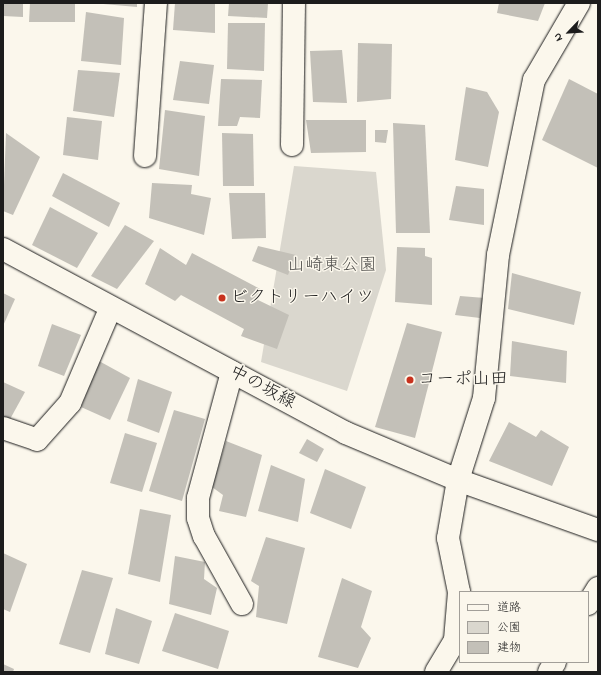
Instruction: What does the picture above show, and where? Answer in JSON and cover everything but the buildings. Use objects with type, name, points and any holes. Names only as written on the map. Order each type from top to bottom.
[{"type":"main road","points":[[145,156],[156,3]]},
{"type":"main road","points":[[292,145],[294,3]]},
{"type":"main road","points":[[436,672],[455,640],[459,592],[448,538],[458,480],[484,398],[498,255],[534,80],[579,3]]},
{"type":"main road","name":"中の坂線","points":[[3,249],[346,433],[458,480],[598,530]]},
{"type":"main road","points":[[3,428],[37,440],[70,403],[111,307]]},
{"type":"main road","points":[[232,372],[198,498],[198,518],[204,536],[242,604]]},
{"type":"main road","points":[[589,602],[598,588]]},
{"type":"main road","points":[[549,672],[554,663]]},
{"type":"green space","name":"山崎東公園","points":[[294,166],[376,172],[386,270],[347,391],[261,362]]},
{"type":"place","name":"ビクトリーハイツ","points":[[222,298]]},
{"type":"place","name":"コーポ山田","points":[[410,380]]}]
